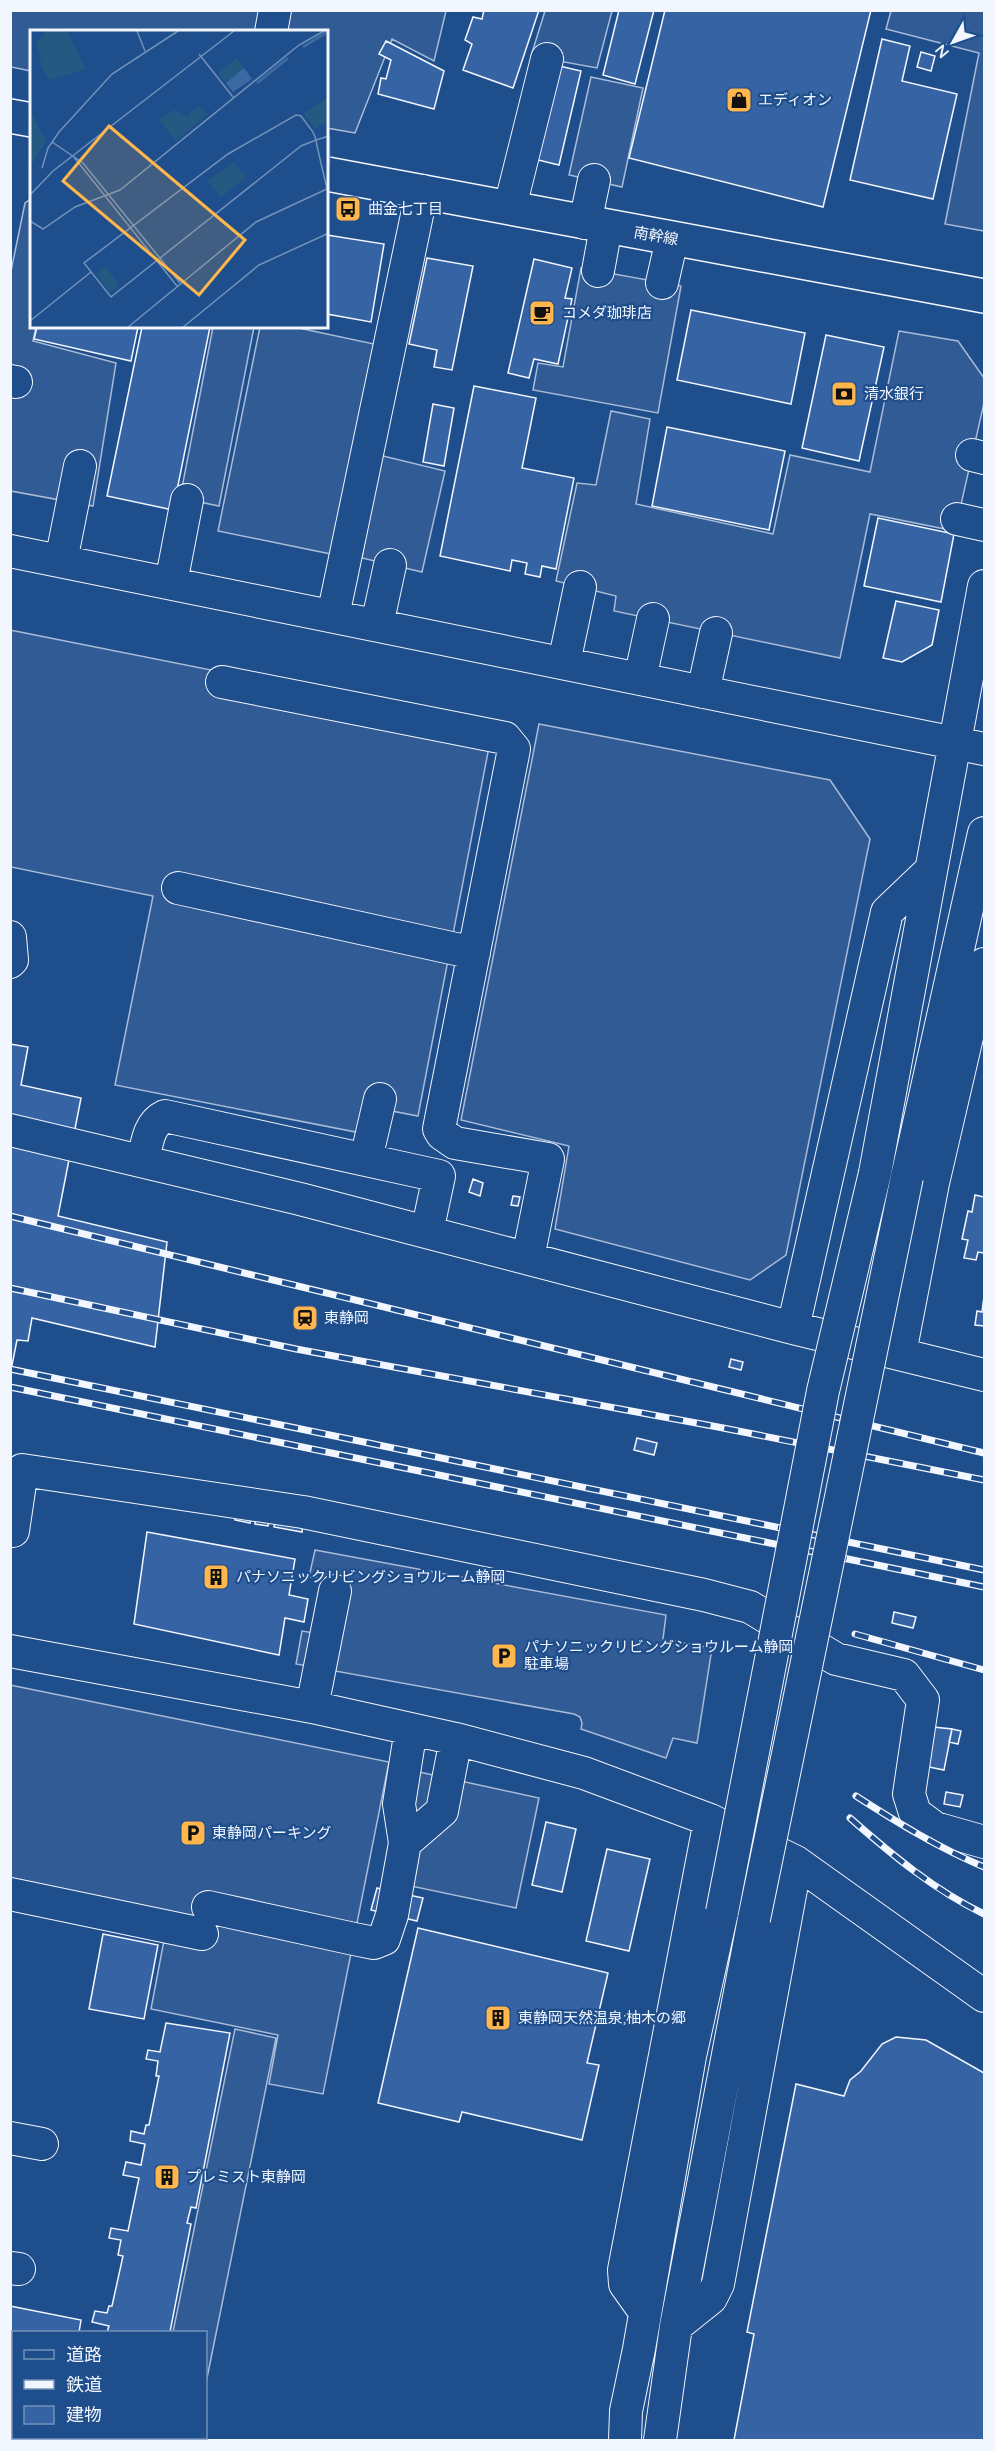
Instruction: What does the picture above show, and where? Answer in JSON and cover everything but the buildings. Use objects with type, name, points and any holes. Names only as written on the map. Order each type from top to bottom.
[{"type":"main road","points":[[10,116],[30,120]]},
{"type":"main road","name":"南幹線","points":[[328,174],[984,296]]},
{"type":"street","points":[[271,30],[275,10]]},
{"type":"street","points":[[510,207],[547,59]]},
{"type":"street","points":[[594,180],[598,271]]},
{"type":"street","points":[[333,616],[422,191]]},
{"type":"street","points":[[662,283],[672,239]]},
{"type":"street","points":[[61,561],[80,466]]},
{"type":"street","points":[[171,583],[187,500]]},
{"type":"street","points":[[10,551],[970,746]]},
{"type":"street","points":[[376,625],[390,565]]},
{"type":"street","points":[[625,2440],[626,2411],[690,2056],[722,1912],[823,1391],[875,1173],[932,870],[970,746],[984,585]]},
{"type":"street","points":[[564,663],[580,587]]},
{"type":"street","points":[[640,679],[653,619]]},
{"type":"street","points":[[703,692],[716,633]]},
{"type":"street","points":[[222,682],[505,738],[514,749],[439,1129],[455,1143],[548,1160],[528,1258]]},
{"type":"street","points":[[660,2440],[676,2326],[754,1919],[907,1177],[981,884],[984,833]]},
{"type":"street","points":[[793,1328],[887,912],[932,870]]},
{"type":"street","points":[[178,888],[474,953]]},
{"type":"street","points":[[10,937],[12,960],[10,962]]},
{"type":"street","points":[[900,1353],[933,1183],[984,964]]},
{"type":"street","points":[[366,1160],[380,1099]]},
{"type":"street","points":[[143,1161],[151,1128],[156,1120],[165,1116],[439,1176],[427,1232]]},
{"type":"street","points":[[10,1130],[427,1232],[793,1328],[984,1375]]},
{"type":"street","points":[[10,1531],[13,1531],[22,1470],[303,1512],[704,1595],[750,1607],[836,1659],[904,1675],[923,1700],[909,1794],[915,1813],[935,1828],[984,1842]]},
{"type":"street","points":[[312,1707],[335,1591]]},
{"type":"street","points":[[10,1651],[312,1707],[456,1739],[584,1773],[710,1820],[796,1862],[984,1996]]},
{"type":"street","points":[[10,1894],[374,1943],[384,1939],[392,1915],[405,1843],[399,1804],[411,1729]]},
{"type":"street","points":[[405,1843],[442,1811],[456,1739]]},
{"type":"street","points":[[645,2312],[624,2284],[624,2270],[710,1820]]},
{"type":"street","points":[[676,2326],[711,2298],[718,2284],[796,1862]]},
{"type":"street","points":[[10,2138],[42,2144]]},
{"type":"shaded area","points":[[10,11],[266,11],[262,30],[30,30],[30,71],[11,67]]},
{"type":"shaded area","points":[[283,11],[446,11],[434,61],[392,39],[355,133],[328,128],[328,30],[279,30]]},
{"type":"shaded area","points":[[545,11],[612,11],[597,68],[531,56]]},
{"type":"shaded area","points":[[891,11],[984,11],[984,231],[945,224],[979,53],[886,29]]},
{"type":"shaded area","points":[[591,77],[643,88],[622,187],[569,175]]},
{"type":"shaded area","points":[[30,200],[30,328],[36,328],[33,341],[116,363],[93,506],[11,491],[11,271],[25,203]]},
{"type":"shaded area","points":[[581,268],[681,286],[658,413],[533,390],[538,363],[563,367]]},
{"type":"shaded area","points":[[213,328],[254,328],[219,506],[180,498]]},
{"type":"shaded area","points":[[260,328],[299,328],[374,344],[331,554],[218,531]]},
{"type":"shaded area","points":[[899,331],[958,341],[984,378],[984,403],[955,531],[870,514],[840,658],[614,611],[616,596],[556,581],[577,483],[596,485],[611,411],[650,419],[636,504],[773,534],[790,455],[870,472]]},
{"type":"shaded area","points":[[379,455],[445,471],[422,572],[362,558]]},
{"type":"shaded area","points":[[10,630],[493,726],[418,1116],[371,1107],[366,1134],[115,1085],[153,896],[11,867]]},
{"type":"shaded area","points":[[539,724],[830,780],[870,839],[786,1255],[750,1280],[555,1229],[569,1146],[461,1120]]},
{"type":"shaded area","name":"パナソニックリビングショウルーム静岡 駐車場","points":[[315,1550],[666,1615],[663,1639],[712,1648],[697,1743],[673,1738],[666,1758],[581,1729],[580,1717],[574,1714],[296,1664],[302,1631],[314,1633],[322,1578],[309,1577]]},
{"type":"shaded area","name":"東静岡パーキング","points":[[10,1685],[389,1762],[323,2094],[269,2084],[278,2035],[151,2009],[165,1935],[11,1904]]},
{"type":"shaded area","points":[[410,1770],[539,1798],[516,1908],[387,1881]]},
{"type":"shaded area","points":[[235,2029],[276,2038],[207,2378],[207,2331],[173,2331]]},
{"type":"railway","points":[[10,1216],[984,1453]]},
{"type":"railway","points":[[10,1288],[296,1349],[718,1427],[984,1480]]},
{"type":"railway","points":[[10,1369],[984,1570]]},
{"type":"railway","points":[[10,1387],[984,1587]]},
{"type":"railway","points":[[855,1634],[984,1670]]},
{"type":"railway","points":[[856,1796],[951,1852],[984,1867]]},
{"type":"railway","points":[[850,1818],[930,1883],[984,1914]]},
{"type":"place","name":"エディオン","points":[[739,100]]},
{"type":"place","name":"曲金七丁目","points":[[348,209]]},
{"type":"place","name":"コメダ珈琲店","points":[[542,313]]},
{"type":"place","name":"清水銀行","points":[[844,394]]},
{"type":"place","name":"東静岡","points":[[305,1318]]},
{"type":"place","name":"パナソニックリビングショウルーム静岡","points":[[216,1577]]},
{"type":"place","name":"パナソニックリビングショウルーム静岡 駐車場","points":[[504,1656]]},
{"type":"place","name":"東静岡パーキング","points":[[193,1833]]},
{"type":"place","name":"東静岡天然温泉;柚木の郷","points":[[498,2018]]},
{"type":"place","name":"プレミスト東静岡","points":[[167,2177]]}]
